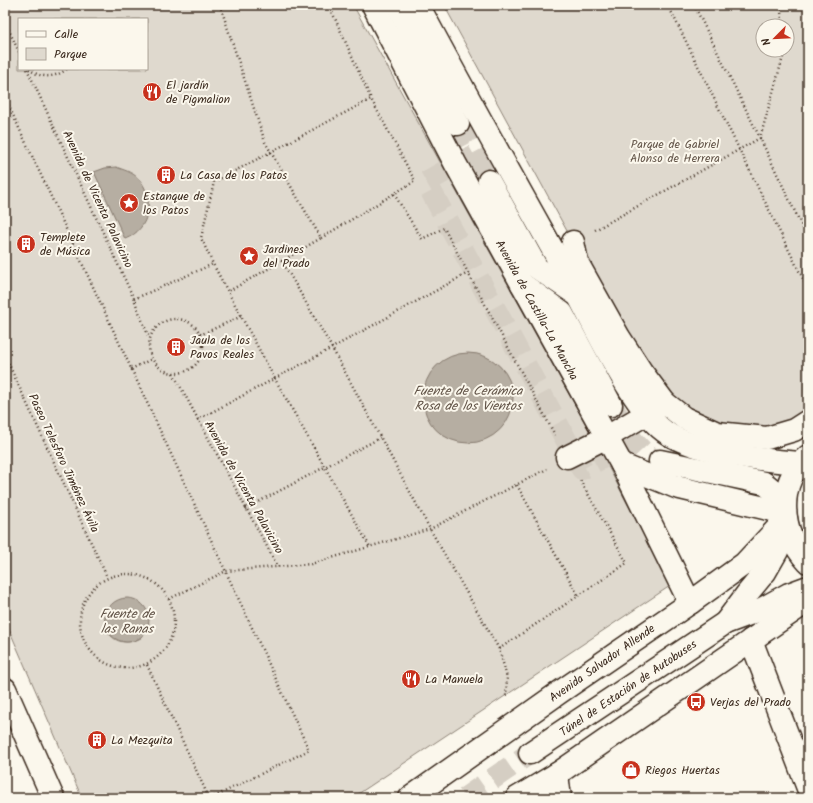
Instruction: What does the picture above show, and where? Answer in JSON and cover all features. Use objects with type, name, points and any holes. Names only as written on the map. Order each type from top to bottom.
[{"type":"main road","name":"Avenida de Castilla-La Mancha","points":[[373,5],[456,163],[622,464],[690,603]]},
{"type":"main road","points":[[396,5],[458,124]]},
{"type":"main road","points":[[418,5],[461,86],[577,295],[613,364],[646,414],[669,434],[699,448],[766,460],[804,459]]},
{"type":"main road","points":[[489,181],[537,268],[577,295]]},
{"type":"main road","points":[[573,242],[577,262],[619,337],[641,371],[665,403],[684,418],[717,433],[767,438],[794,430],[808,421]]},
{"type":"main road","points":[[522,284],[562,313],[611,405]]},
{"type":"main road","points":[[567,457],[607,437],[665,403]]},
{"type":"main road","name":"Túnel de Estación de Autobuses","points":[[725,623],[765,572],[777,551],[786,514],[790,481],[804,459]]},
{"type":"main road","points":[[660,461],[764,483],[786,514],[790,535],[799,552],[808,562]]},
{"type":"main road","points":[[622,464],[676,487],[786,514]]},
{"type":"main road","name":"Avenida Salvador Allende","points":[[410,798],[744,564],[786,514]]},
{"type":"main road","name":"Túnel de Estación de Autobuses","points":[[530,753],[725,623],[760,610],[789,594],[808,587]]},
{"type":"main road","points":[[517,798],[557,774],[808,601]]},
{"type":"main road","points":[[751,640],[808,788]]},
{"type":"main road","points":[[8,703],[53,798]]},
{"type":"main road","points":[[557,774],[560,798]]},
{"type":"path","points":[[220,5],[265,142],[321,238]]},
{"type":"path","points":[[228,291],[321,238],[415,181],[370,99],[329,5]]},
{"type":"path","points":[[668,5],[808,290]]},
{"type":"path","points":[[694,5],[808,239]]},
{"type":"path","points":[[780,5],[782,18]]},
{"type":"path","points":[[5,22],[18,50]]},
{"type":"path","points":[[573,242],[760,138],[783,58]]},
{"type":"path","name":"Avenida de Vicenta Palavicino","points":[[28,70],[134,299],[149,338]]},
{"type":"path","points":[[30,70],[38,75],[45,76],[56,75],[65,70]]},
{"type":"path","points":[[5,98],[309,750],[212,798]]},
{"type":"path","points":[[370,99],[214,182],[201,238],[213,264],[275,379],[370,547]]},
{"type":"path","points":[[394,194],[422,239],[444,228],[567,457],[627,563],[498,649]]},
{"type":"path","points":[[282,260],[498,649],[507,677],[506,695]]},
{"type":"path","points":[[134,299],[213,264]]},
{"type":"path","points":[[197,420],[468,273]]},
{"type":"path","points":[[200,335],[242,316]]},
{"type":"path","points":[[166,320],[182,320],[190,323],[196,328],[200,335],[202,351],[200,359],[188,370],[181,373],[173,373],[160,368],[152,359],[148,347],[149,338],[158,324],[166,320]]},
{"type":"path","name":"Paseo Telesforo Jiménez Ávila","points":[[5,356],[108,577]]},
{"type":"path","points":[[132,369],[152,359]]},
{"type":"path","name":"Avenida de Vicenta Palavicino","points":[[173,373],[197,420],[278,567]]},
{"type":"path","points":[[246,509],[380,438]]},
{"type":"path","points":[[169,599],[226,571],[311,564],[430,529],[517,485],[567,457]]},
{"type":"path","points":[[517,485],[578,595]]},
{"type":"path","points":[[121,574],[136,574],[149,579],[161,587],[169,599],[174,613],[174,629],[170,644],[160,656],[147,665],[133,668],[118,668],[104,663],[92,653],[84,641],[80,626],[81,611],[86,598],[95,586],[108,577],[121,574]]},
{"type":"path","points":[[147,665],[209,798]]},
{"type":"green space","name":"Jardines del Prado","points":[[5,5],[353,5],[596,443],[670,586],[352,798],[82,798],[5,620]],"holes":[[[106,610],[141,638],[125,642],[118,641],[113,638],[108,633],[105,626]]]},
{"type":"green space","name":"Parque de Gabriel Alonso de Herrera","points":[[444,5],[808,5],[808,413],[766,432],[722,429],[668,397],[573,242]]},
{"type":"water","name":"Estanque de los Patos","points":[[116,167],[136,176],[144,186],[147,194],[148,212],[145,221],[133,235],[125,239],[94,172],[105,168]]},
{"type":"water","name":"Fuente de Cerámica Rosa de los Vientos","points":[[468,353],[485,357],[500,366],[509,381],[513,398],[509,415],[500,430],[485,439],[468,443],[451,439],[436,430],[427,415],[423,398],[427,381],[436,366],[451,357]]},
{"type":"water","name":"Fuente de las Ranas","points":[[123,598],[131,598],[136,599],[143,604],[148,611],[148,629],[143,636],[136,641],[123,642],[115,639],[108,632],[105,624],[105,616],[108,608],[115,601]]},
{"type":"tunnel","points":[[458,124],[489,181]]},
{"type":"tunnel","points":[[474,155],[426,182],[582,469],[633,441]]},
{"type":"tunnel","points":[[611,405],[633,441],[647,456],[660,461]]},
{"type":"tunnel","points":[[465,798],[530,753]]},
{"type":"place","name":"El jardín de Pigmalion","points":[[152,92]]},
{"type":"place","name":"La Casa de los Patos","points":[[166,175]]},
{"type":"place","name":"Estanque de los Patos","points":[[129,203]]},
{"type":"place","name":"Templete de Música","points":[[26,244]]},
{"type":"place","name":"Jardines del Prado","points":[[249,256]]},
{"type":"place","name":"Jaula de los Pavos Reales","points":[[176,347]]},
{"type":"place","name":"La Manuela","points":[[411,679]]},
{"type":"place","name":"Verjas del Prado","points":[[696,702]]},
{"type":"place","name":"La Mezquita","points":[[97,740]]},
{"type":"place","name":"Riegos Huertas","points":[[631,770]]}]
